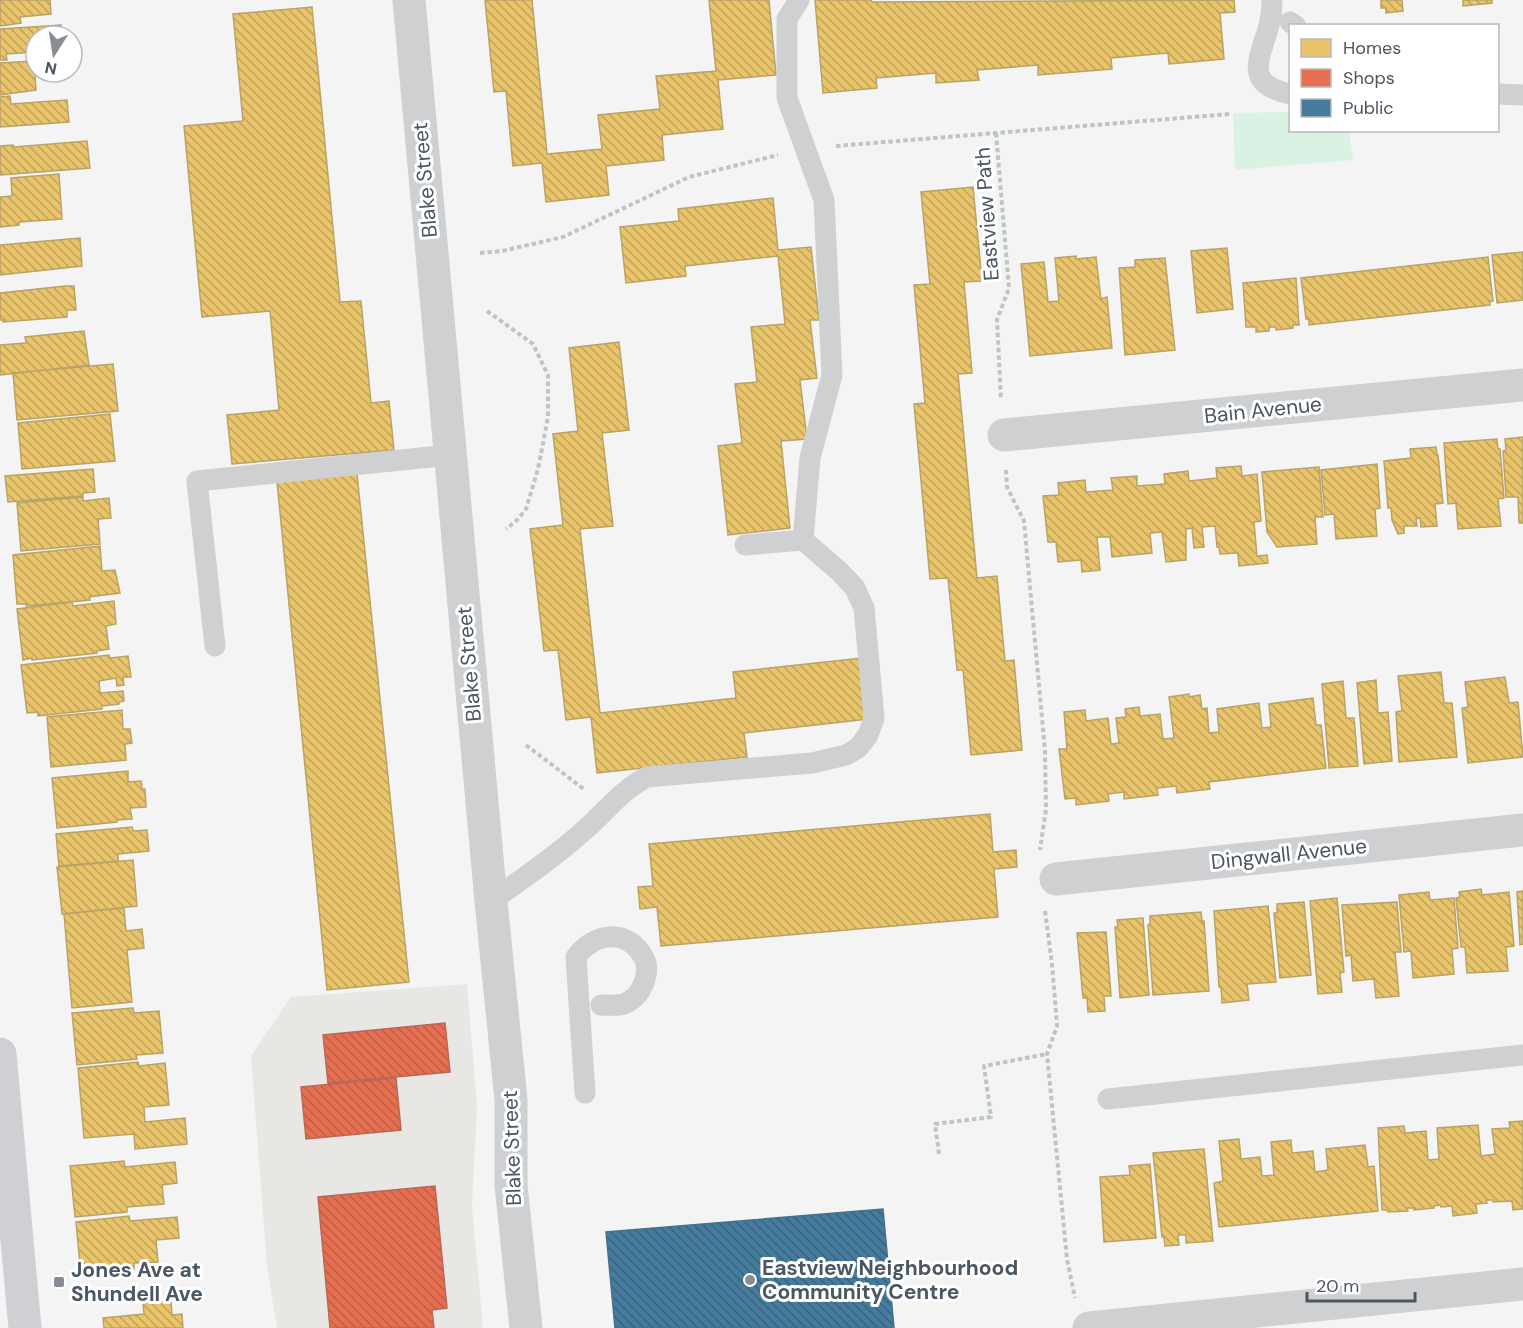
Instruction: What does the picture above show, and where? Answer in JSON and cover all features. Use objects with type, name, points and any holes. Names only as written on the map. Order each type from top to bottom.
[{"type":"street","name":"Blake Street","points":[[409,0],[511,1100],[511,1185],[526,1328]]},
{"type":"street","name":"Bain Avenue","points":[[1004,435],[1523,385]]},
{"type":"street","name":"Dingwall Avenue","points":[[1056,879],[1523,830]]},
{"type":"street","points":[[0,1054],[8,1230],[25,1328]]},
{"type":"street","points":[[1089,1328],[1523,1284]]},
{"type":"lane","points":[[799,0],[787,19],[787,98],[824,201],[832,375],[810,458],[802,540]]},
{"type":"lane","points":[[1272,0],[1267,33],[1257,68],[1268,84],[1289,94]]},
{"type":"lane","points":[[1499,94],[1523,95]]},
{"type":"lane","points":[[215,646],[197,482],[450,455]]},
{"type":"lane","points":[[491,901],[538,868],[588,827],[633,784],[647,777],[812,763],[846,755],[858,748],[868,735],[874,718],[864,608],[855,588],[802,540],[745,544]]},
{"type":"lane","points":[[585,1092],[576,957],[594,939],[606,936],[620,938],[633,945],[644,959],[646,976],[640,991],[628,1002],[616,1006],[601,1005]]},
{"type":"lane","points":[[1108,1099],[1523,1055]]},
{"type":"path","points":[[480,253],[502,251],[563,237],[689,177],[806,148],[1230,114]]},
{"type":"path","name":"Eastview Path","points":[[996,133],[1009,288],[997,320],[1004,435]]},
{"type":"path","points":[[487,311],[533,344],[548,375],[548,417],[538,469],[526,509],[506,529]]},
{"type":"path","points":[[526,745],[606,808]]},
{"type":"path","points":[[939,1154],[935,1124],[991,1117],[984,1066],[1047,1054]]},
{"type":"shaded area","points":[[467,984],[477,1106],[472,1206],[483,1328],[277,1328],[267,1266],[251,1056],[291,997]]},
{"type":"green space","points":[[1289,112],[1289,132],[1349,132],[1353,160],[1235,170],[1233,113]]},
{"type":"building: Homes","points":[[0,0],[50,0],[51,14],[20,17],[21,23],[0,26]]},
{"type":"building: Homes","points":[[485,0],[532,0],[547,154],[602,149],[598,115],[660,109],[656,76],[716,71],[709,0],[769,0],[776,75],[718,80],[723,129],[662,135],[664,160],[606,166],[609,195],[546,202],[542,163],[513,166],[506,91],[494,92]]},
{"type":"building: Homes","points":[[815,0],[871,0],[872,2],[1234,0],[1235,12],[1220,13],[1224,59],[1169,64],[1168,53],[1111,58],[1112,69],[1038,75],[1038,65],[977,70],[979,80],[936,83],[936,73],[876,78],[877,88],[823,93]]},
{"type":"building: Homes","points":[[1381,0],[1402,0],[1403,11],[1386,13],[1386,8],[1381,8]]},
{"type":"building: Homes","points":[[1463,0],[1492,0],[1492,3],[1463,6]]},
{"type":"building: Homes","points":[[312,7],[340,302],[361,301],[371,403],[389,401],[394,450],[232,464],[227,415],[279,410],[270,311],[202,317],[184,126],[243,121],[233,14]]},
{"type":"building: Homes","points":[[24,27],[24,53],[6,54],[7,60],[0,60],[0,29]]},
{"type":"building: Homes","points":[[24,62],[24,84],[36,84],[36,90],[0,95],[0,63]]},
{"type":"building: Homes","points":[[10,96],[11,104],[67,100],[69,122],[0,127],[0,97]]},
{"type":"building: Homes","points":[[87,141],[90,168],[0,175],[0,146],[13,145],[14,147]]},
{"type":"building: Homes","points":[[59,174],[62,219],[19,222],[19,225],[0,227],[0,197],[12,196],[11,178]]},
{"type":"building: Homes","points":[[973,187],[982,281],[964,282],[972,373],[958,374],[977,578],[997,576],[1005,661],[1014,660],[1022,750],[971,755],[963,670],[957,670],[948,578],[930,579],[914,404],[925,403],[914,285],[930,284],[921,192]]},
{"type":"building: Homes","points":[[773,198],[778,250],[811,247],[819,320],[810,320],[817,378],[800,380],[807,439],[781,441],[790,528],[728,535],[718,446],[742,443],[735,384],[757,382],[751,327],[785,324],[778,256],[685,266],[686,276],[626,283],[620,227],[679,221],[678,209]]},
{"type":"building: Homes","points":[[80,238],[82,266],[0,275],[0,245]]},
{"type":"building: Homes","points":[[1227,248],[1233,309],[1197,313],[1191,251]]},
{"type":"building: Homes","points":[[1523,252],[1523,300],[1497,303],[1492,255]]},
{"type":"building: Homes","points":[[1076,256],[1076,259],[1096,257],[1101,299],[1107,297],[1112,348],[1030,356],[1021,264],[1044,262],[1048,302],[1059,301],[1055,258]]},
{"type":"building: Homes","points":[[1488,257],[1493,301],[1490,301],[1490,305],[1309,325],[1309,319],[1306,319],[1301,278]]},
{"type":"building: Homes","points":[[1165,258],[1175,350],[1125,355],[1119,268],[1135,267],[1135,260]]},
{"type":"building: Homes","points":[[1296,278],[1299,325],[1276,330],[1276,327],[1269,327],[1269,331],[1256,332],[1256,327],[1246,327],[1243,283]]},
{"type":"building: Homes","points":[[74,286],[76,310],[67,310],[67,317],[3,322],[0,320],[0,293]]},
{"type":"building: Homes","points":[[84,331],[89,365],[0,375],[0,345],[26,343],[25,337]]},
{"type":"building: Homes","points":[[619,342],[629,430],[602,433],[613,526],[580,529],[600,713],[736,698],[733,672],[862,658],[868,719],[744,733],[747,757],[597,773],[591,717],[566,720],[558,650],[544,651],[530,529],[563,525],[553,434],[578,431],[569,348]]},
{"type":"building: Homes","points":[[113,364],[118,411],[17,420],[13,373]]},
{"type":"building: Homes","points":[[110,414],[115,461],[22,469],[18,423]]},
{"type":"building: Homes","points":[[1523,437],[1523,523],[1519,523],[1518,497],[1506,497],[1503,451],[1506,450],[1505,439]]},
{"type":"building: Homes","points":[[1497,439],[1498,449],[1500,449],[1504,498],[1498,499],[1501,526],[1458,529],[1456,503],[1448,504],[1444,443]]},
{"type":"building: Homes","points":[[1436,447],[1443,503],[1435,504],[1437,526],[1421,527],[1420,518],[1416,519],[1417,526],[1404,526],[1404,533],[1398,534],[1392,520],[1391,508],[1388,508],[1384,461],[1411,458],[1410,449]]},
{"type":"building: Homes","points":[[1377,464],[1380,508],[1375,509],[1377,536],[1336,539],[1334,514],[1325,515],[1321,470]]},
{"type":"building: Homes","points":[[1241,466],[1242,476],[1257,474],[1261,521],[1254,522],[1257,556],[1267,555],[1268,563],[1239,566],[1238,553],[1220,554],[1215,526],[1202,527],[1204,547],[1194,548],[1192,528],[1186,529],[1186,560],[1166,562],[1162,532],[1150,533],[1152,553],[1112,557],[1110,537],[1097,537],[1100,570],[1082,572],[1081,560],[1058,562],[1056,542],[1048,542],[1043,496],[1059,495],[1058,483],[1085,480],[1086,492],[1113,490],[1111,478],[1137,476],[1137,486],[1165,484],[1164,474],[1188,471],[1189,481],[1217,478],[1216,468]]},
{"type":"building: Homes","points":[[1319,467],[1323,517],[1315,517],[1317,544],[1277,547],[1267,532],[1262,472]]},
{"type":"building: Homes","points":[[93,469],[95,492],[83,493],[83,496],[8,502],[5,476]]},
{"type":"building: Homes","points":[[357,474],[409,982],[327,990],[277,482]]},
{"type":"building: Homes","points":[[83,497],[83,501],[109,498],[111,518],[98,519],[100,544],[21,551],[17,503]]},
{"type":"building: Homes","points":[[100,546],[102,571],[115,570],[120,593],[89,597],[90,600],[26,606],[26,604],[17,604],[13,555]]},
{"type":"building: Homes","points":[[114,601],[116,624],[106,626],[109,649],[96,651],[97,653],[23,660],[17,609],[72,602],[73,606]]},
{"type":"building: Homes","points":[[109,655],[110,658],[128,656],[131,677],[123,677],[124,685],[117,686],[116,678],[99,681],[100,693],[123,691],[124,701],[119,704],[102,706],[102,709],[38,716],[38,712],[27,713],[21,665]]},
{"type":"building: Homes","points":[[1441,672],[1444,703],[1452,703],[1457,757],[1399,762],[1396,712],[1402,711],[1398,676]]},
{"type":"building: Homes","points":[[1505,677],[1509,703],[1518,702],[1523,757],[1468,763],[1462,708],[1468,707],[1465,682]]},
{"type":"building: Homes","points":[[1376,680],[1378,713],[1388,712],[1392,761],[1364,764],[1357,683]]},
{"type":"building: Homes","points":[[1343,681],[1346,718],[1354,718],[1358,766],[1329,768],[1322,684]]},
{"type":"building: Homes","points":[[1189,694],[1189,697],[1200,695],[1202,709],[1207,708],[1209,733],[1219,732],[1217,709],[1259,703],[1262,728],[1271,727],[1269,704],[1313,698],[1316,725],[1321,725],[1326,768],[1209,782],[1210,789],[1177,793],[1176,786],[1157,788],[1158,795],[1124,799],[1124,792],[1108,794],[1109,801],[1076,805],[1076,798],[1065,799],[1059,749],[1067,749],[1064,712],[1085,710],[1086,721],[1108,718],[1111,744],[1119,743],[1116,718],[1126,717],[1125,709],[1139,707],[1140,716],[1160,714],[1163,739],[1174,738],[1169,697]]},
{"type":"building: Homes","points":[[122,710],[123,729],[130,729],[132,743],[125,744],[126,760],[51,767],[47,717]]},
{"type":"building: Homes","points":[[128,771],[128,782],[141,781],[142,789],[145,789],[146,807],[130,808],[132,819],[57,828],[52,778]]},
{"type":"building: Homes","points":[[990,814],[993,852],[1016,850],[1017,867],[994,869],[998,917],[661,946],[657,907],[640,909],[638,887],[653,886],[649,844]]},
{"type":"building: Homes","points":[[132,827],[133,831],[147,830],[149,851],[118,854],[118,861],[59,866],[56,834]]},
{"type":"building: Homes","points":[[133,860],[137,906],[62,914],[57,867]]},
{"type":"building: Homes","points":[[1481,889],[1482,895],[1509,892],[1514,946],[1506,947],[1508,971],[1467,973],[1465,947],[1461,947],[1456,898],[1460,897],[1459,892]]},
{"type":"building: Homes","points":[[1523,891],[1523,944],[1520,945],[1517,892]]},
{"type":"building: Homes","points":[[1429,892],[1430,900],[1454,898],[1458,948],[1452,949],[1454,974],[1413,978],[1411,951],[1404,952],[1399,895]]},
{"type":"building: Homes","points":[[1337,898],[1344,972],[1340,973],[1342,992],[1318,994],[1310,901]]},
{"type":"building: Homes","points":[[1304,902],[1311,975],[1280,978],[1274,913],[1277,913],[1277,904]]},
{"type":"building: Homes","points":[[1397,902],[1401,952],[1395,952],[1399,996],[1376,998],[1374,979],[1353,981],[1351,955],[1346,956],[1342,905]]},
{"type":"building: Homes","points":[[1268,906],[1276,982],[1247,984],[1249,1000],[1222,1003],[1214,911]]},
{"type":"building: Homes","points":[[124,908],[126,931],[142,929],[144,948],[127,950],[132,1002],[72,1008],[64,914]]},
{"type":"building: Homes","points":[[1201,912],[1202,921],[1204,921],[1209,991],[1153,995],[1148,925],[1150,916]]},
{"type":"building: Homes","points":[[1143,918],[1149,995],[1120,998],[1115,927],[1118,927],[1117,920]]},
{"type":"building: Homes","points":[[1106,932],[1111,996],[1104,996],[1105,1011],[1088,1012],[1087,998],[1083,998],[1077,933]]},
{"type":"building: Homes","points":[[133,1008],[134,1013],[159,1011],[163,1053],[136,1055],[137,1059],[77,1065],[72,1013]]},
{"type":"building: Homes","points":[[138,1062],[139,1066],[165,1063],[169,1105],[144,1107],[145,1122],[185,1118],[187,1144],[135,1149],[134,1134],[84,1138],[78,1068]]},
{"type":"building: Homes","points":[[1523,1121],[1523,1209],[1513,1210],[1512,1201],[1486,1200],[1487,1203],[1476,1204],[1477,1213],[1453,1216],[1452,1206],[1441,1207],[1440,1205],[1434,1208],[1414,1210],[1414,1208],[1407,1208],[1408,1211],[1382,1210],[1378,1128],[1404,1126],[1405,1133],[1426,1131],[1428,1160],[1439,1159],[1437,1128],[1478,1125],[1481,1156],[1495,1154],[1492,1129],[1510,1128],[1509,1122]]},
{"type":"building: Homes","points":[[1239,1139],[1241,1159],[1260,1157],[1262,1176],[1274,1175],[1271,1142],[1291,1140],[1292,1153],[1313,1151],[1315,1172],[1328,1170],[1326,1149],[1365,1145],[1368,1167],[1374,1166],[1378,1211],[1219,1227],[1214,1183],[1223,1181],[1219,1141]]},
{"type":"building: Homes","points":[[1204,1149],[1213,1241],[1186,1243],[1186,1235],[1178,1235],[1179,1245],[1165,1246],[1164,1237],[1162,1237],[1153,1153]]},
{"type":"building: Homes","points":[[124,1161],[125,1167],[175,1162],[177,1183],[162,1185],[164,1204],[127,1207],[127,1212],[75,1217],[70,1166]]},
{"type":"building: Homes","points":[[1150,1164],[1156,1238],[1104,1242],[1100,1177],[1130,1175],[1129,1166]]},
{"type":"building: Homes","points":[[129,1216],[130,1221],[177,1217],[179,1238],[156,1240],[158,1262],[134,1263],[134,1269],[81,1276],[76,1222]]},
{"type":"building: Homes","points":[[171,1301],[172,1315],[182,1314],[183,1328],[104,1328],[103,1318],[144,1314],[143,1303]]},
{"type":"building: Shops","points":[[445,1023],[450,1072],[328,1083],[323,1035]]},
{"type":"building: Shops","points":[[396,1078],[401,1130],[306,1139],[301,1087]]},
{"type":"building: Shops","points":[[435,1186],[447,1308],[432,1310],[434,1328],[330,1328],[318,1197]]},
{"type":"building: Public","name":"Eastview Neighbourhood Community Centre","points":[[883,1209],[894,1328],[615,1328],[606,1232]]},
{"type":"place","name":"Eastview Neighbourhood Community Centre","points":[[750,1280]]},
{"type":"place","name":"Jones Ave at Shundell Ave","points":[[59,1282]]}]
